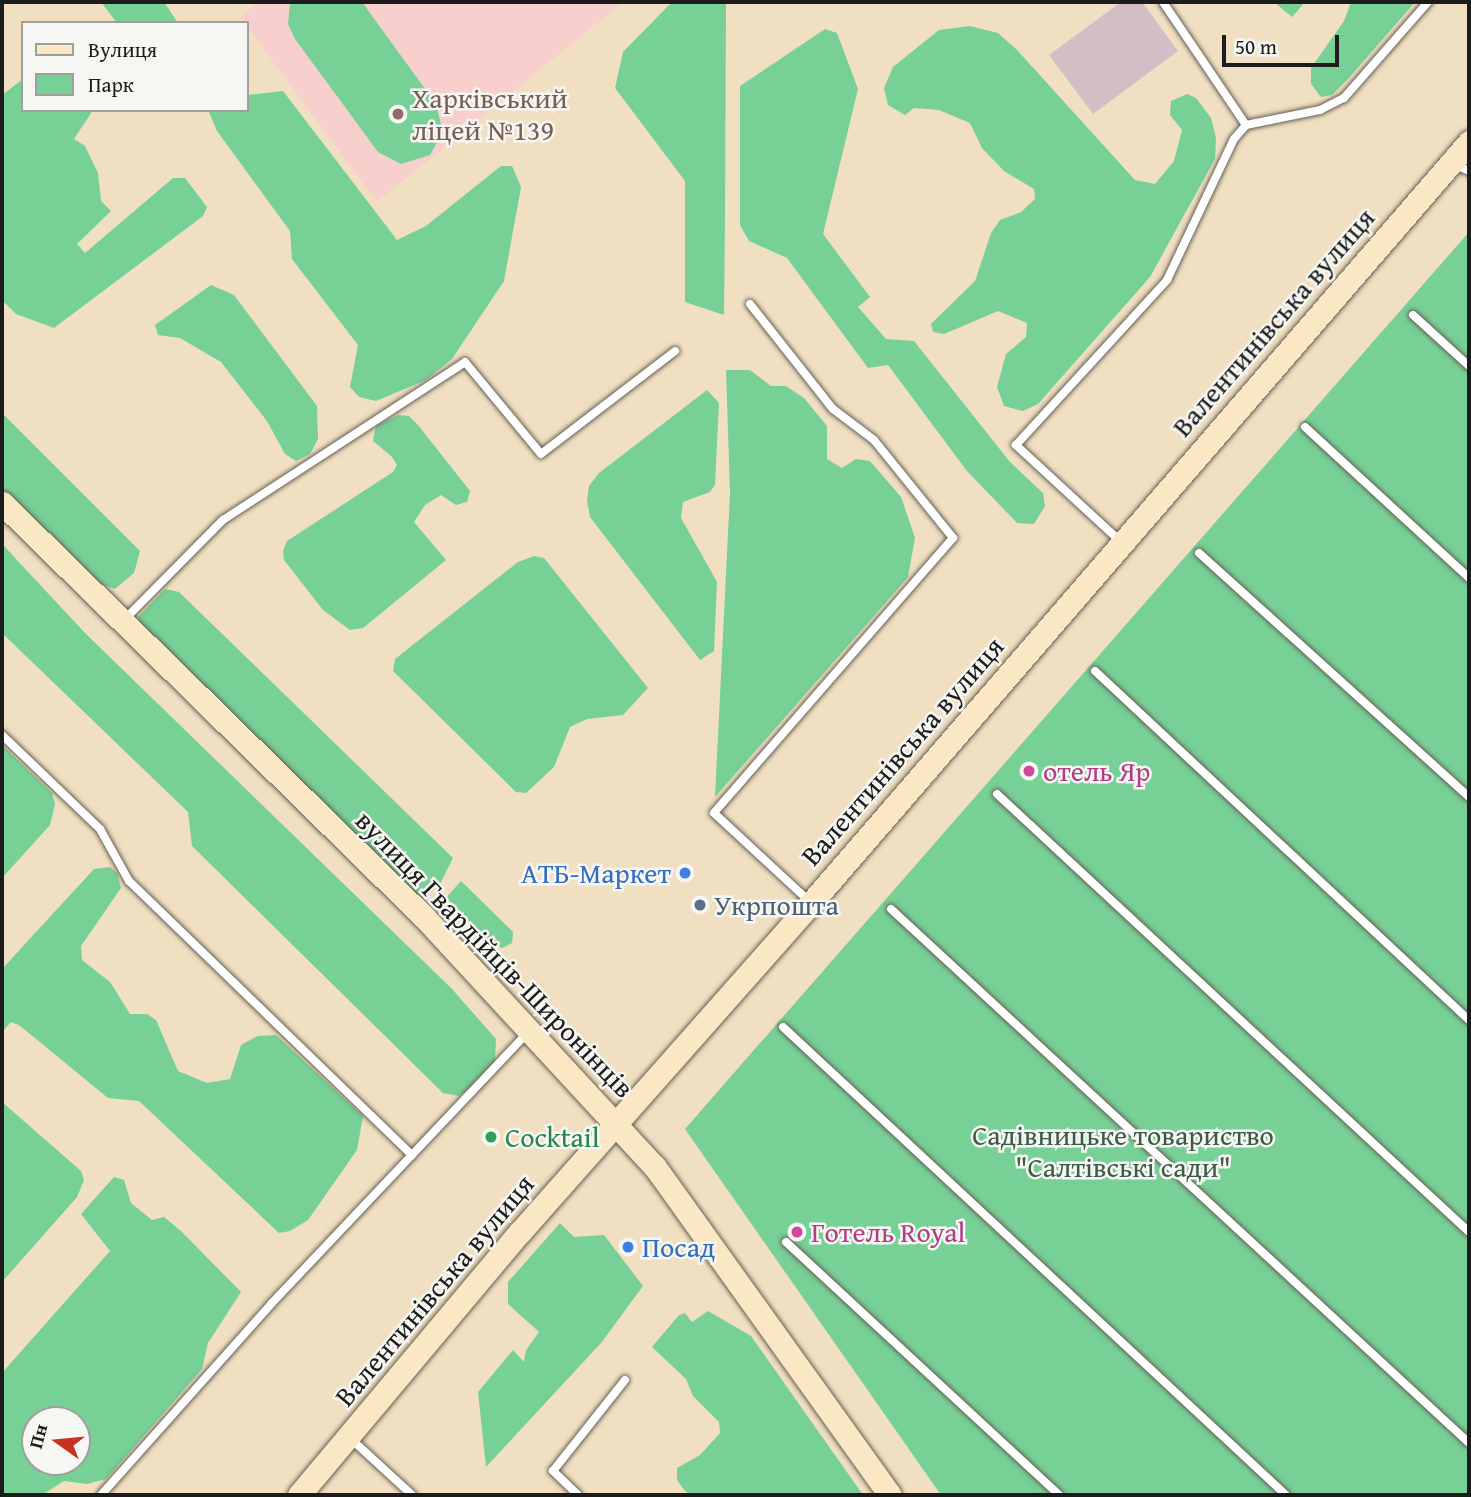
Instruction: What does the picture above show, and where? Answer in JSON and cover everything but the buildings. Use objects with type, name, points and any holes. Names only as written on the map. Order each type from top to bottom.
[{"type":"street","name":"Валентинівська вулиця","points":[[299,1495],[616,1123],[811,903],[1122,542],[1460,167],[1469,142]]},
{"type":"street","name":"вулиця Гвардійців-Широнінців","points":[[2,503],[424,917],[616,1123],[702,1230],[890,1495]]},
{"type":"lane","points":[[1163,2],[1246,125]]},
{"type":"lane","points":[[1122,542],[1016,445],[1167,280],[1234,139],[1246,125],[1333,106],[1428,2]]},
{"type":"lane","points":[[750,304],[833,409],[874,440],[953,538],[714,813],[811,903]]},
{"type":"lane","points":[[1413,315],[1469,366]]},
{"type":"lane","points":[[122,622],[223,520],[465,362],[541,454],[675,351]]},
{"type":"lane","points":[[1305,427],[1469,578]]},
{"type":"lane","points":[[1199,553],[1469,797]]},
{"type":"lane","points":[[1095,671],[1469,1020]]},
{"type":"lane","points":[[2,734],[100,829],[129,881],[412,1155]]},
{"type":"lane","points":[[997,794],[1469,1232]]},
{"type":"lane","points":[[891,909],[1469,1443]]},
{"type":"lane","points":[[783,1027],[1286,1495]]},
{"type":"lane","points":[[101,1495],[529,1030]]},
{"type":"lane","points":[[786,1242],[1059,1495]]},
{"type":"lane","points":[[578,1495],[552,1471],[625,1380]]},
{"type":"lane","points":[[349,1437],[412,1495]]},
{"type":"shaded area","name":"Харківський ліцей №139","points":[[259,2],[623,2],[377,202],[248,28],[248,21],[243,21],[240,17]]},
{"type":"shaded area","points":[[1121,2],[1142,2],[1178,51],[1093,114],[1049,55]]},
{"type":"green space","points":[[101,2],[164,2],[177,21],[115,21]]},
{"type":"green space","points":[[290,2],[362,2],[436,104],[443,132],[430,155],[401,164],[378,152],[295,39],[288,24]]},
{"type":"green space","points":[[726,2],[724,315],[685,302],[685,181],[615,88],[623,52],[671,3]]},
{"type":"green space","points":[[1274,2],[1305,2],[1292,17]]},
{"type":"green space","points":[[1351,2],[1415,2],[1348,79],[1332,95],[1321,97],[1311,84],[1311,68],[1344,21]]},
{"type":"green space","points":[[970,26],[998,33],[1017,50],[1135,180],[1155,184],[1174,161],[1182,130],[1170,115],[1171,101],[1187,94],[1196,98],[1211,118],[1216,138],[1215,159],[1150,277],[1038,404],[1023,411],[1004,406],[997,387],[1006,354],[1026,337],[1027,323],[998,311],[944,334],[933,332],[931,324],[975,281],[991,233],[1000,220],[1021,212],[1035,199],[1034,189],[1004,171],[982,148],[970,123],[939,110],[914,108],[905,115],[888,105],[884,88],[893,67],[939,30]]},
{"type":"green space","points":[[825,29],[837,33],[858,89],[823,234],[870,297],[858,307],[886,339],[914,341],[1010,462],[1043,493],[1045,506],[1034,524],[1017,523],[967,471],[888,365],[868,368],[787,258],[749,241],[740,225],[740,86]]},
{"type":"green space","points":[[21,81],[21,112],[92,112],[74,139],[85,146],[98,173],[101,201],[111,211],[77,244],[85,253],[173,178],[185,178],[207,207],[203,216],[54,328],[16,314],[2,300],[2,95]]},
{"type":"green space","points":[[283,91],[397,240],[426,226],[501,166],[512,166],[521,187],[504,281],[452,359],[426,380],[376,401],[359,397],[350,387],[358,345],[292,259],[290,231],[217,131],[209,112],[248,112],[248,95]]},
{"type":"green space","name":"Садівницьке товариство \"Салтівські сади\"","points":[[1469,232],[1469,1495],[941,1495],[685,1129]]},
{"type":"green space","points":[[211,285],[234,295],[317,406],[318,439],[310,454],[296,461],[285,454],[267,421],[221,362],[180,338],[158,335],[155,325]]},
{"type":"green space","points":[[726,370],[750,370],[771,386],[786,386],[804,398],[827,426],[827,459],[842,468],[856,459],[870,461],[901,497],[915,538],[908,577],[715,797],[730,493]]},
{"type":"green space","points":[[707,390],[719,403],[715,485],[710,492],[683,502],[681,518],[717,582],[714,651],[700,660],[590,517],[587,501],[589,486],[599,473]]},
{"type":"green space","points":[[2,413],[140,551],[134,573],[115,589],[90,580],[2,496]]},
{"type":"green space","points":[[398,415],[409,416],[418,425],[470,491],[467,502],[456,505],[441,495],[425,505],[414,522],[446,560],[363,628],[350,630],[323,610],[284,560],[283,551],[287,541],[393,472],[397,465],[392,457],[373,441],[376,426]]},
{"type":"green space","points":[[2,544],[86,634],[452,989],[496,1039],[495,1062],[473,1085],[459,1096],[443,1093],[192,846],[188,812],[2,633]]},
{"type":"green space","points":[[534,556],[544,558],[648,688],[623,715],[587,719],[570,727],[554,767],[526,793],[516,792],[393,671],[395,659],[518,562]]},
{"type":"green space","points":[[165,589],[179,592],[453,858],[439,886],[423,898],[411,897],[142,629],[138,617]]},
{"type":"green space","points":[[2,745],[52,793],[55,804],[50,825],[2,878]]},
{"type":"green space","points":[[110,867],[117,873],[121,888],[81,946],[82,960],[110,982],[130,1014],[147,1014],[156,1020],[178,1071],[207,1083],[230,1079],[241,1045],[258,1036],[276,1035],[363,1116],[357,1150],[308,1220],[290,1231],[279,1233],[139,1101],[108,1098],[19,1025],[11,1022],[2,1032],[2,969],[94,869]]},
{"type":"green space","points":[[461,881],[513,932],[512,943],[502,948],[486,938],[446,898]]},
{"type":"green space","points":[[2,1102],[81,1171],[84,1180],[77,1197],[2,1282]]},
{"type":"green space","points":[[114,1177],[124,1180],[131,1203],[152,1220],[164,1217],[241,1292],[208,1343],[202,1369],[106,1479],[87,1484],[64,1481],[42,1495],[2,1495],[2,1373],[110,1251],[81,1214]]},
{"type":"green space","points":[[560,1223],[574,1237],[604,1235],[643,1286],[601,1343],[486,1467],[478,1392],[513,1350],[524,1362],[526,1350],[539,1332],[508,1304],[508,1282]]},
{"type":"green space","points":[[708,1311],[751,1336],[863,1495],[691,1495],[685,1491],[677,1480],[677,1468],[700,1455],[720,1433],[719,1422],[693,1396],[686,1379],[652,1347],[679,1315],[685,1313],[692,1322]]},
{"type":"place","name":"Харківський ліцей №139","points":[[398,114]]},
{"type":"place","name":"отель Яр","points":[[1029,771]]},
{"type":"place","name":"АТБ-Маркет","points":[[685,873]]},
{"type":"place","name":"Укрпошта","points":[[700,905]]},
{"type":"place","name":"Cocktail","points":[[491,1137]]},
{"type":"place","name":"Готель Royal","points":[[797,1232]]},
{"type":"place","name":"Посад","points":[[628,1247]]}]
